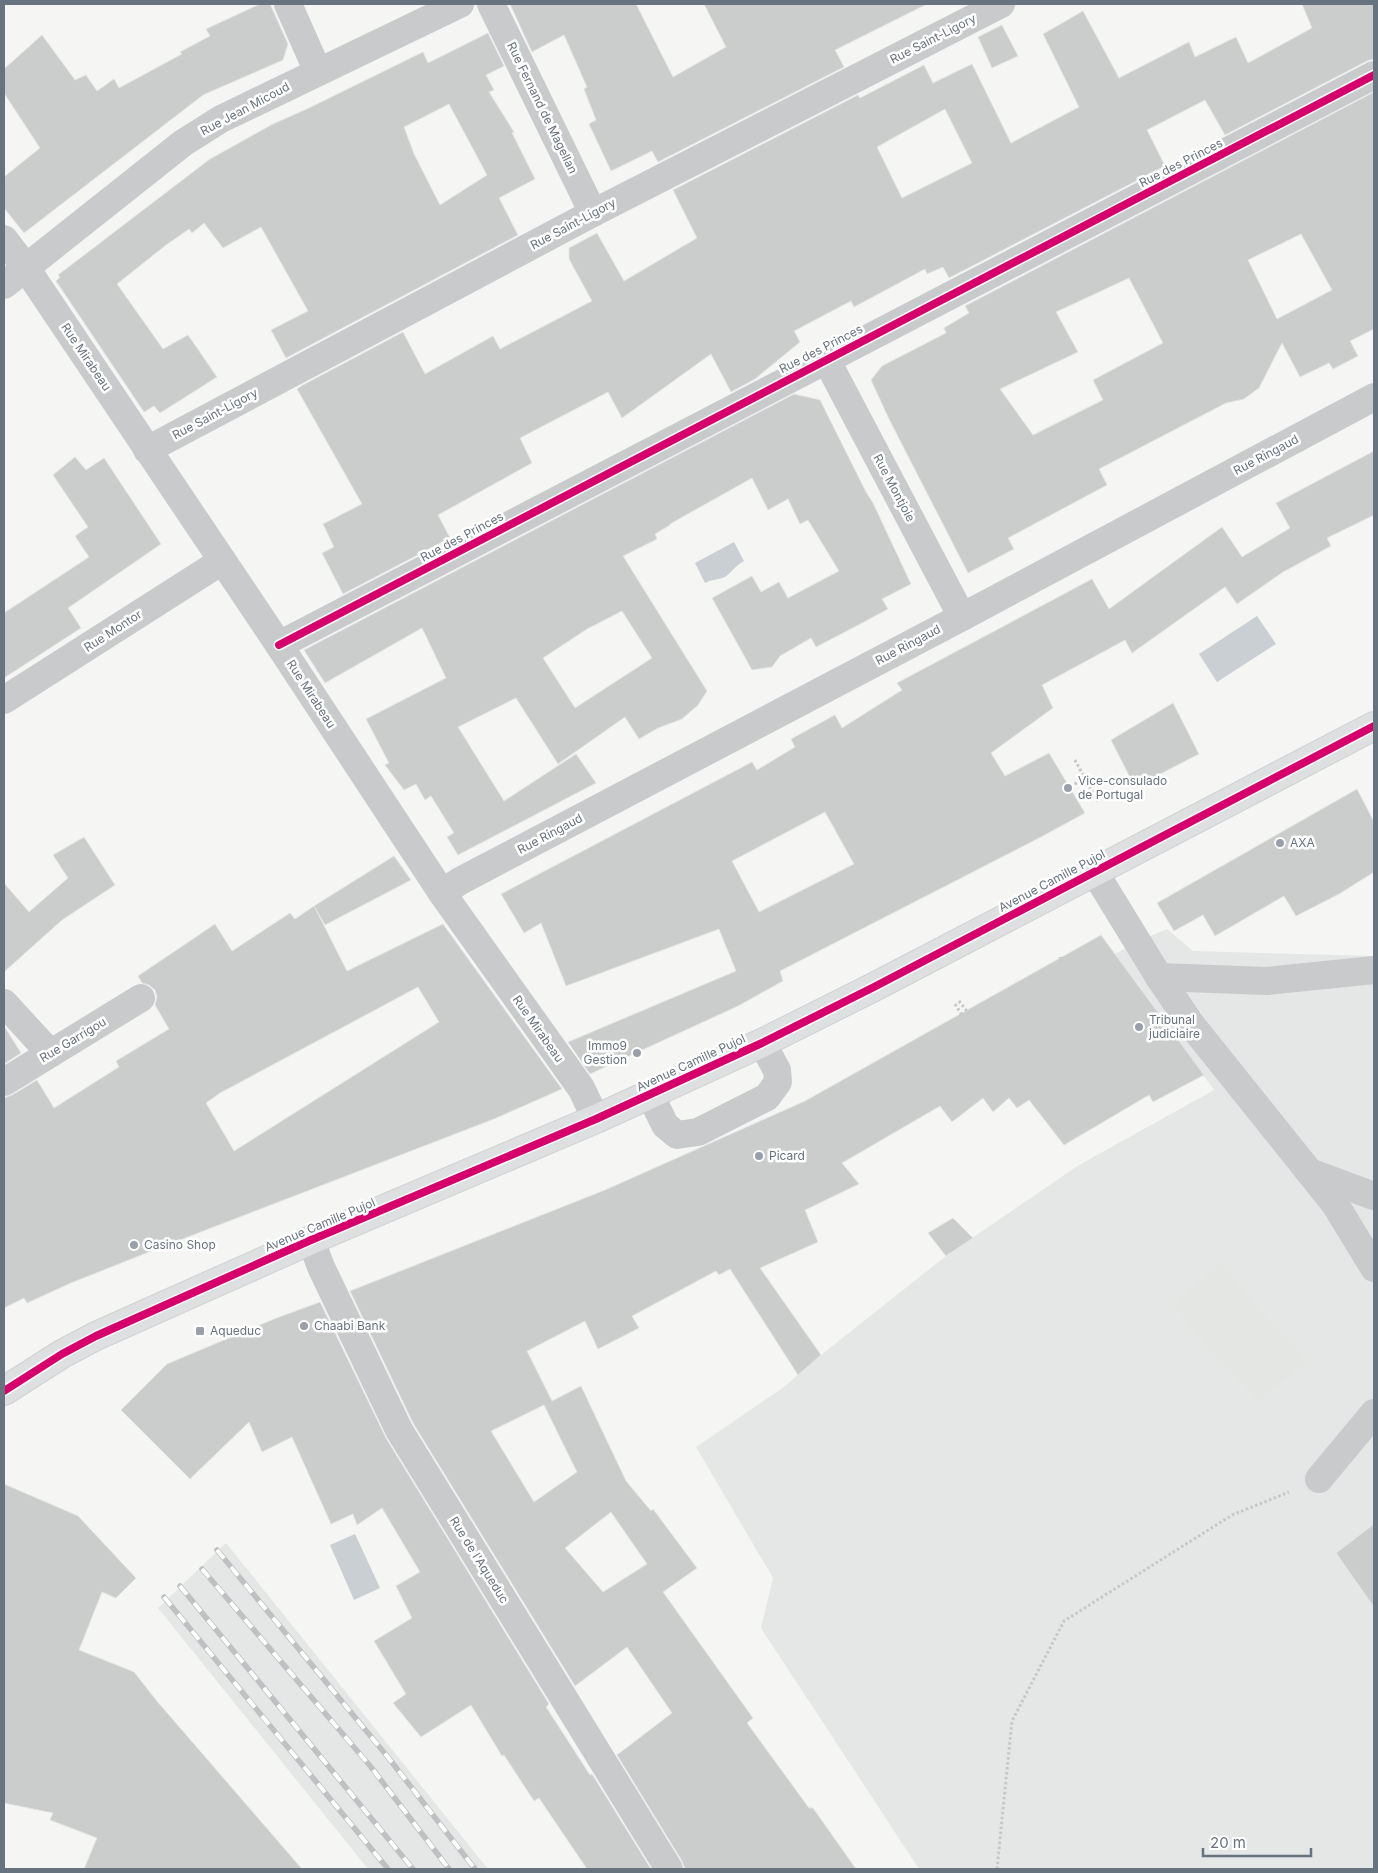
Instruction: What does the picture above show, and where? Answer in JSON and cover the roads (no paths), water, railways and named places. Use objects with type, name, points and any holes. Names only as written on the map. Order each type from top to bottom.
[{"type":"main road","name":"Avenue Camille Pujol","points":[[4,1391],[62,1354],[96,1336],[311,1240],[596,1119],[762,1043],[874,987],[1374,726]]},
{"type":"street","points":[[288,4],[318,72]]},
{"type":"street","name":"Rue Jean Micoud","points":[[4,286],[184,143],[221,119],[460,4]]},
{"type":"street","name":"Rue Fernand de Magellan","points":[[491,4],[593,213]]},
{"type":"street","name":"Rue Saint-Ligory","points":[[147,450],[593,213],[1001,4]]},
{"type":"street","name":"Rue des Princes","points":[[279,645],[1374,75]]},
{"type":"street","name":"Rue Mirabeau","points":[[4,239],[26,268],[279,645],[442,893],[581,1088],[596,1119]]},
{"type":"street","name":"Rue Montjoie","points":[[826,359],[962,617]]},
{"type":"street","name":"Rue Ringaud","points":[[442,893],[460,881],[962,617],[1374,397]]},
{"type":"street","name":"Rue Montor","points":[[4,700],[222,561]]},
{"type":"street","points":[[1094,871],[1159,977],[1190,1023],[1335,1204],[1374,1268]]},
{"type":"street","points":[[1159,977],[1267,981],[1374,970]]},
{"type":"street","name":"Rue Garrigou","points":[[4,1082],[141,998]]},
{"type":"street","points":[[4,1003],[50,1054]]},
{"type":"street","points":[[650,1094],[665,1125],[677,1135],[698,1132],[767,1097],[778,1082],[777,1070],[762,1043]]},
{"type":"street","points":[[1309,1172],[1374,1196]]},
{"type":"street","name":"Rue de l'Aqueduc","points":[[311,1240],[327,1280],[399,1430],[668,1869]]},
{"type":"street","points":[[1319,1479],[1374,1413]]},
{"type":"railway","points":[[217,1550],[387,1756],[475,1869]]},
{"type":"railway","points":[[202,1569],[371,1767],[449,1869]]},
{"type":"railway","points":[[180,1586],[413,1869]]},
{"type":"railway","points":[[164,1597],[388,1869]]},
{"type":"place","name":"Vice-consulado de Portugal","points":[[1068,788]]},
{"type":"place","name":"AXA","points":[[1280,843]]},
{"type":"place","name":"Tribunal judiciaire","points":[[1139,1027]]},
{"type":"place","name":"Immo9 Gestion","points":[[637,1053]]},
{"type":"place","name":"Picard","points":[[759,1156]]},
{"type":"place","name":"Casino Shop","points":[[134,1245]]},
{"type":"place","name":"Chaabi Bank","points":[[304,1326]]},
{"type":"place","name":"Aqueduc","points":[[200,1331]]}]
